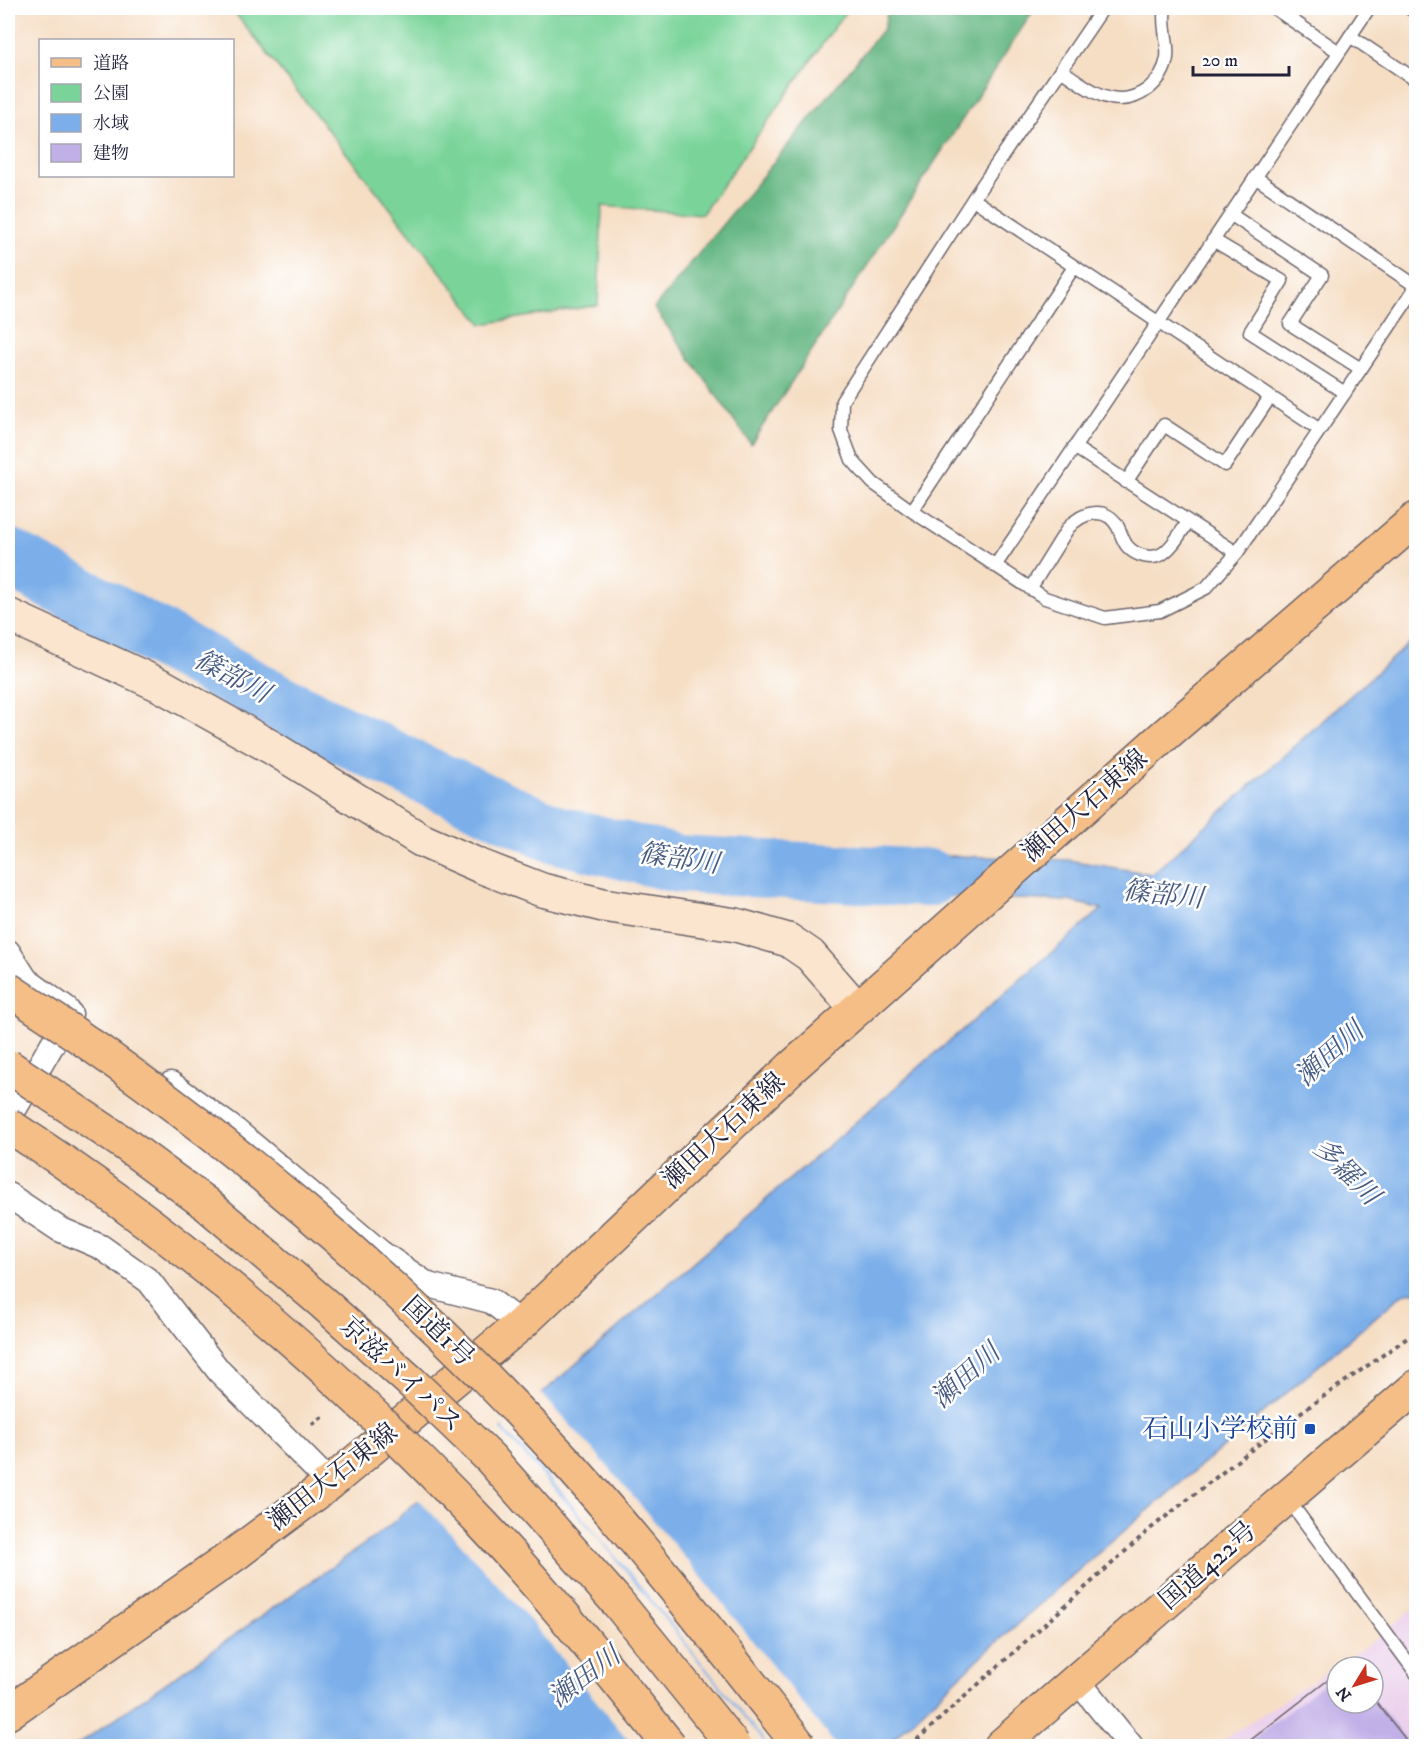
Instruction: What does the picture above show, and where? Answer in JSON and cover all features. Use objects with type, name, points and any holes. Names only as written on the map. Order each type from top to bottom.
[{"type":"main road","name":"瀬田大石東線","points":[[8,1713],[234,1555],[330,1483],[520,1324],[683,1169],[857,1009],[1041,845],[1416,519]]},
{"type":"main road","name":"国道1号","points":[[8,989],[60,1023],[219,1141],[323,1227],[455,1348],[572,1468],[680,1595],[800,1746]]},
{"type":"main road","name":"京滋バイパス","points":[[8,1066],[116,1138],[205,1203],[323,1303],[410,1381],[490,1458],[610,1594],[734,1746]]},
{"type":"main road","name":"京滋バイパス","points":[[8,1122],[125,1206],[218,1277],[320,1364],[484,1526],[587,1642],[670,1746]]},
{"type":"main road","name":"国道422号","points":[[1001,1746],[1416,1387]]},
{"type":"street","points":[[8,615],[162,686],[270,747],[421,840],[480,866],[542,890],[603,905],[736,925],[788,940],[810,955],[857,1009]]},
{"type":"street","points":[[8,952],[26,980],[236,1131],[381,1253],[428,1285],[491,1300],[520,1324]]},
{"type":"street","points":[[8,1122],[70,1013]]},
{"type":"street","points":[[8,1195],[59,1229],[101,1246],[149,1281],[219,1371],[330,1483]]},
{"type":"street","points":[[1077,1680],[1131,1746]]},
{"type":"lane","points":[[1103,8],[973,199],[842,401],[841,430],[852,460],[873,483],[912,511],[1045,598],[1105,618],[1160,611],[1206,588],[1237,553],[1416,286],[1255,177]]},
{"type":"lane","points":[[1061,70],[1105,97],[1122,99],[1139,95],[1151,87],[1162,75],[1168,45],[1163,17],[1165,8]]},
{"type":"lane","points":[[1274,8],[1339,52]]},
{"type":"lane","points":[[995,566],[1369,8]]},
{"type":"lane","points":[[1409,8],[1416,12]]},
{"type":"lane","points":[[1350,36],[1416,80]]},
{"type":"lane","points":[[973,199],[1320,430]]},
{"type":"lane","points":[[1230,214],[1322,275],[1290,324],[1361,369]]},
{"type":"lane","points":[[1213,240],[1282,281],[1250,332],[1345,393]]},
{"type":"lane","points":[[912,511],[1074,267]]},
{"type":"lane","points":[[1126,482],[1164,425],[1225,465],[1270,397]]},
{"type":"lane","points":[[1074,447],[1237,553]]},
{"type":"lane","points":[[1030,589],[1068,528],[1084,514],[1108,515],[1117,524],[1127,546],[1136,554],[1151,557],[1161,554],[1171,546],[1188,522]]},
{"type":"lane","points":[[1287,1498],[1416,1673]]},
{"type":"path","points":[[909,1746],[1150,1529],[1287,1422],[1410,1336],[1416,1337]]},
{"type":"shaded area","points":[[1416,1607],[1416,1746],[1214,1746],[1325,1673],[1325,1715],[1385,1715],[1385,1655],[1353,1655]]},
{"type":"green space","points":[[231,8],[848,8],[702,214],[602,206],[598,305],[482,324]]},
{"type":"green space","points":[[888,8],[1035,8],[751,444],[654,308],[884,28]]},
{"type":"water","points":[[1416,637],[1416,1293],[1411,1291],[1401,1295],[1140,1517],[1011,1630],[886,1746],[76,1746],[383,1531],[1102,909],[1069,901],[845,892],[850,852],[1068,860],[1152,874]]},
{"type":"pier","points":[[540,1392],[602,1460],[703,1579],[836,1746],[769,1746],[631,1574],[554,1483],[501,1426]]},
{"type":"pier","points":[[499,1428],[600,1540],[767,1746],[633,1746],[528,1618],[417,1498]]},
{"type":"building","points":[[1325,1682],[1325,1715],[1385,1715],[1385,1713],[1411,1746],[1243,1746]]},
{"type":"waterway","name":"篠部川","points":[[8,557],[289,708],[422,774],[555,834],[678,864],[928,878]]},
{"type":"place","name":"石山小学校前","points":[[1310,1429]]},
{"type":"water label","name":"瀬田川","points":[[1330,1054]]},
{"type":"water label","name":"多羅川","points":[[1346,1172]]},
{"type":"water label","name":"瀬田川","points":[[966,1376]]},
{"type":"water label","name":"瀬田川","points":[[585,1677]]}]
